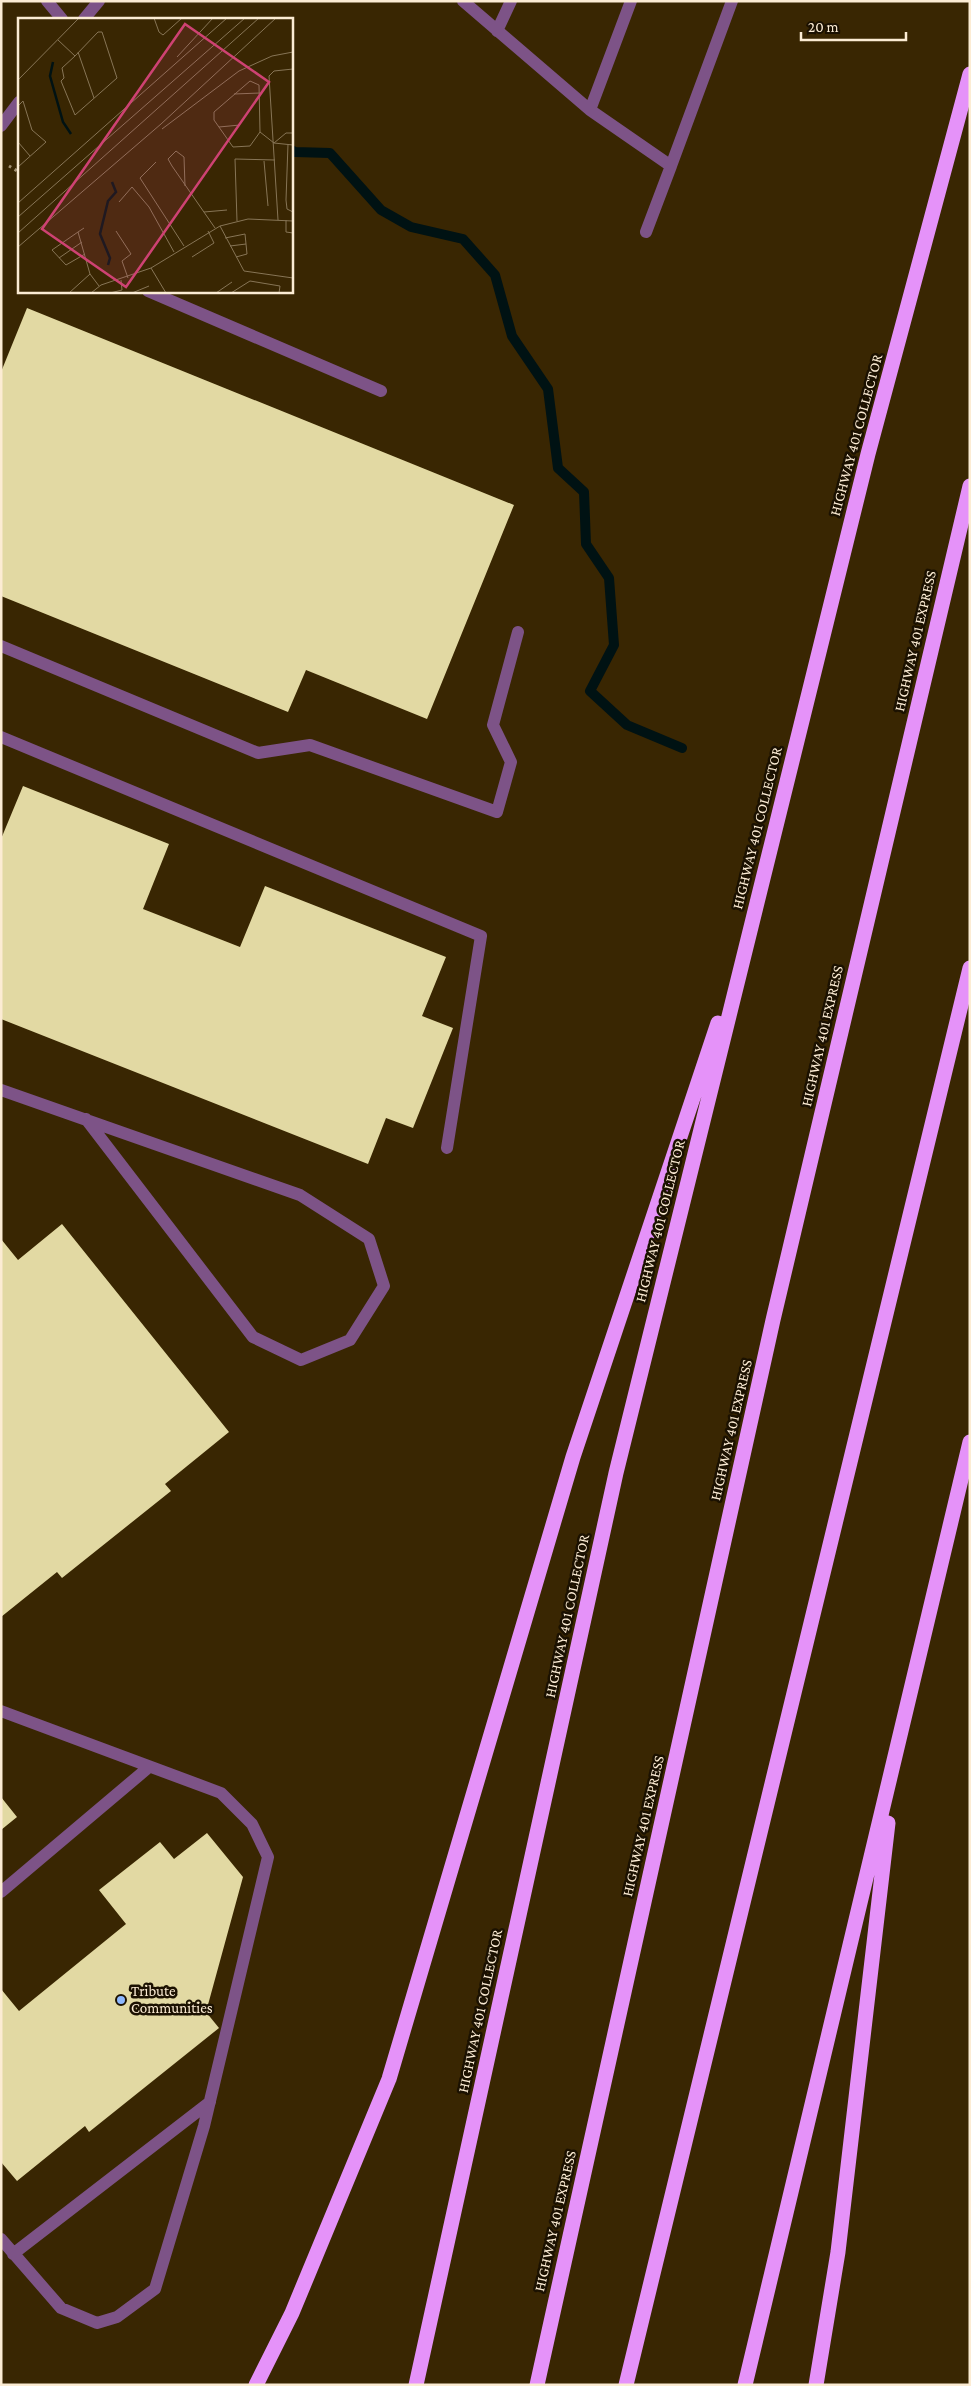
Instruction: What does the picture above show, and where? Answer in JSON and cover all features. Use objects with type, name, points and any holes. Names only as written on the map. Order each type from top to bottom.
[{"type":"highway","name":"HIGHWAY 401 COLLECTOR","points":[[416,2385],[616,1473],[868,454],[970,74]]},
{"type":"highway","name":"HIGHWAY 401 EXPRESS","points":[[536,2385],[773,1320],[970,486]]},
{"type":"highway","points":[[256,2385],[292,2313],[389,2079],[573,1457],[753,918]]},
{"type":"highway","points":[[626,2385],[970,968]]},
{"type":"highway","points":[[745,2385],[970,1442]]},
{"type":"highway","points":[[816,2385],[838,2252],[896,1755]]},
{"type":"street","points":[[46,1],[61,18]]},
{"type":"street","points":[[85,18],[99,1]]},
{"type":"street","points":[[463,1],[590,110],[670,166]]},
{"type":"street","points":[[497,31],[511,1]]},
{"type":"street","points":[[590,110],[631,1]]},
{"type":"street","points":[[646,232],[732,1]]},
{"type":"street","points":[[1,126],[18,103]]},
{"type":"street","points":[[150,292],[380,391]]},
{"type":"street","points":[[1,646],[258,752],[310,745],[497,812],[511,762],[493,725],[518,632]]},
{"type":"street","points":[[1,737],[481,936],[447,1148]]},
{"type":"street","points":[[1,1090],[86,1120],[300,1196],[369,1239],[384,1286],[350,1340],[301,1360],[253,1337],[86,1120]]},
{"type":"street","points":[[1,1711],[221,1794],[252,1824],[268,1857],[210,2102],[155,2289],[117,2317],[97,2324],[61,2308],[1,2239]]},
{"type":"street","points":[[1,1892],[149,1766]]},
{"type":"street","points":[[13,2254],[210,2102]]},
{"type":"path","points":[[9,166],[18,171]]},
{"type":"building","points":[[27,308],[514,505],[427,719],[306,670],[288,712],[1,596],[1,372]]},
{"type":"building","points":[[23,786],[169,844],[143,909],[240,947],[265,886],[446,957],[422,1016],[453,1028],[413,1128],[386,1118],[368,1164],[1,1019],[1,839]]},
{"type":"building","points":[[62,1224],[229,1432],[165,1484],[171,1491],[62,1578],[57,1572],[1,1617],[1,1239],[18,1260]]},
{"type":"building","points":[[1,1797],[17,1817],[1,1830]]},
{"type":"building","name":"Tribute Communities","points":[[207,1833],[243,1877],[206,2012],[219,2028],[89,2132],[85,2126],[17,2181],[1,2162],[1,1989],[19,2011],[126,1924],[99,1890],[160,1842],[174,1859]]},
{"type":"waterway","points":[[292,150],[330,153],[381,210],[411,227],[463,239],[495,275],[512,336],[548,389],[558,468],[584,492],[586,544],[609,578],[614,645],[590,691],[627,725],[682,748]]},
{"type":"place","name":"Tribute Communities","points":[[121,2000]]}]
